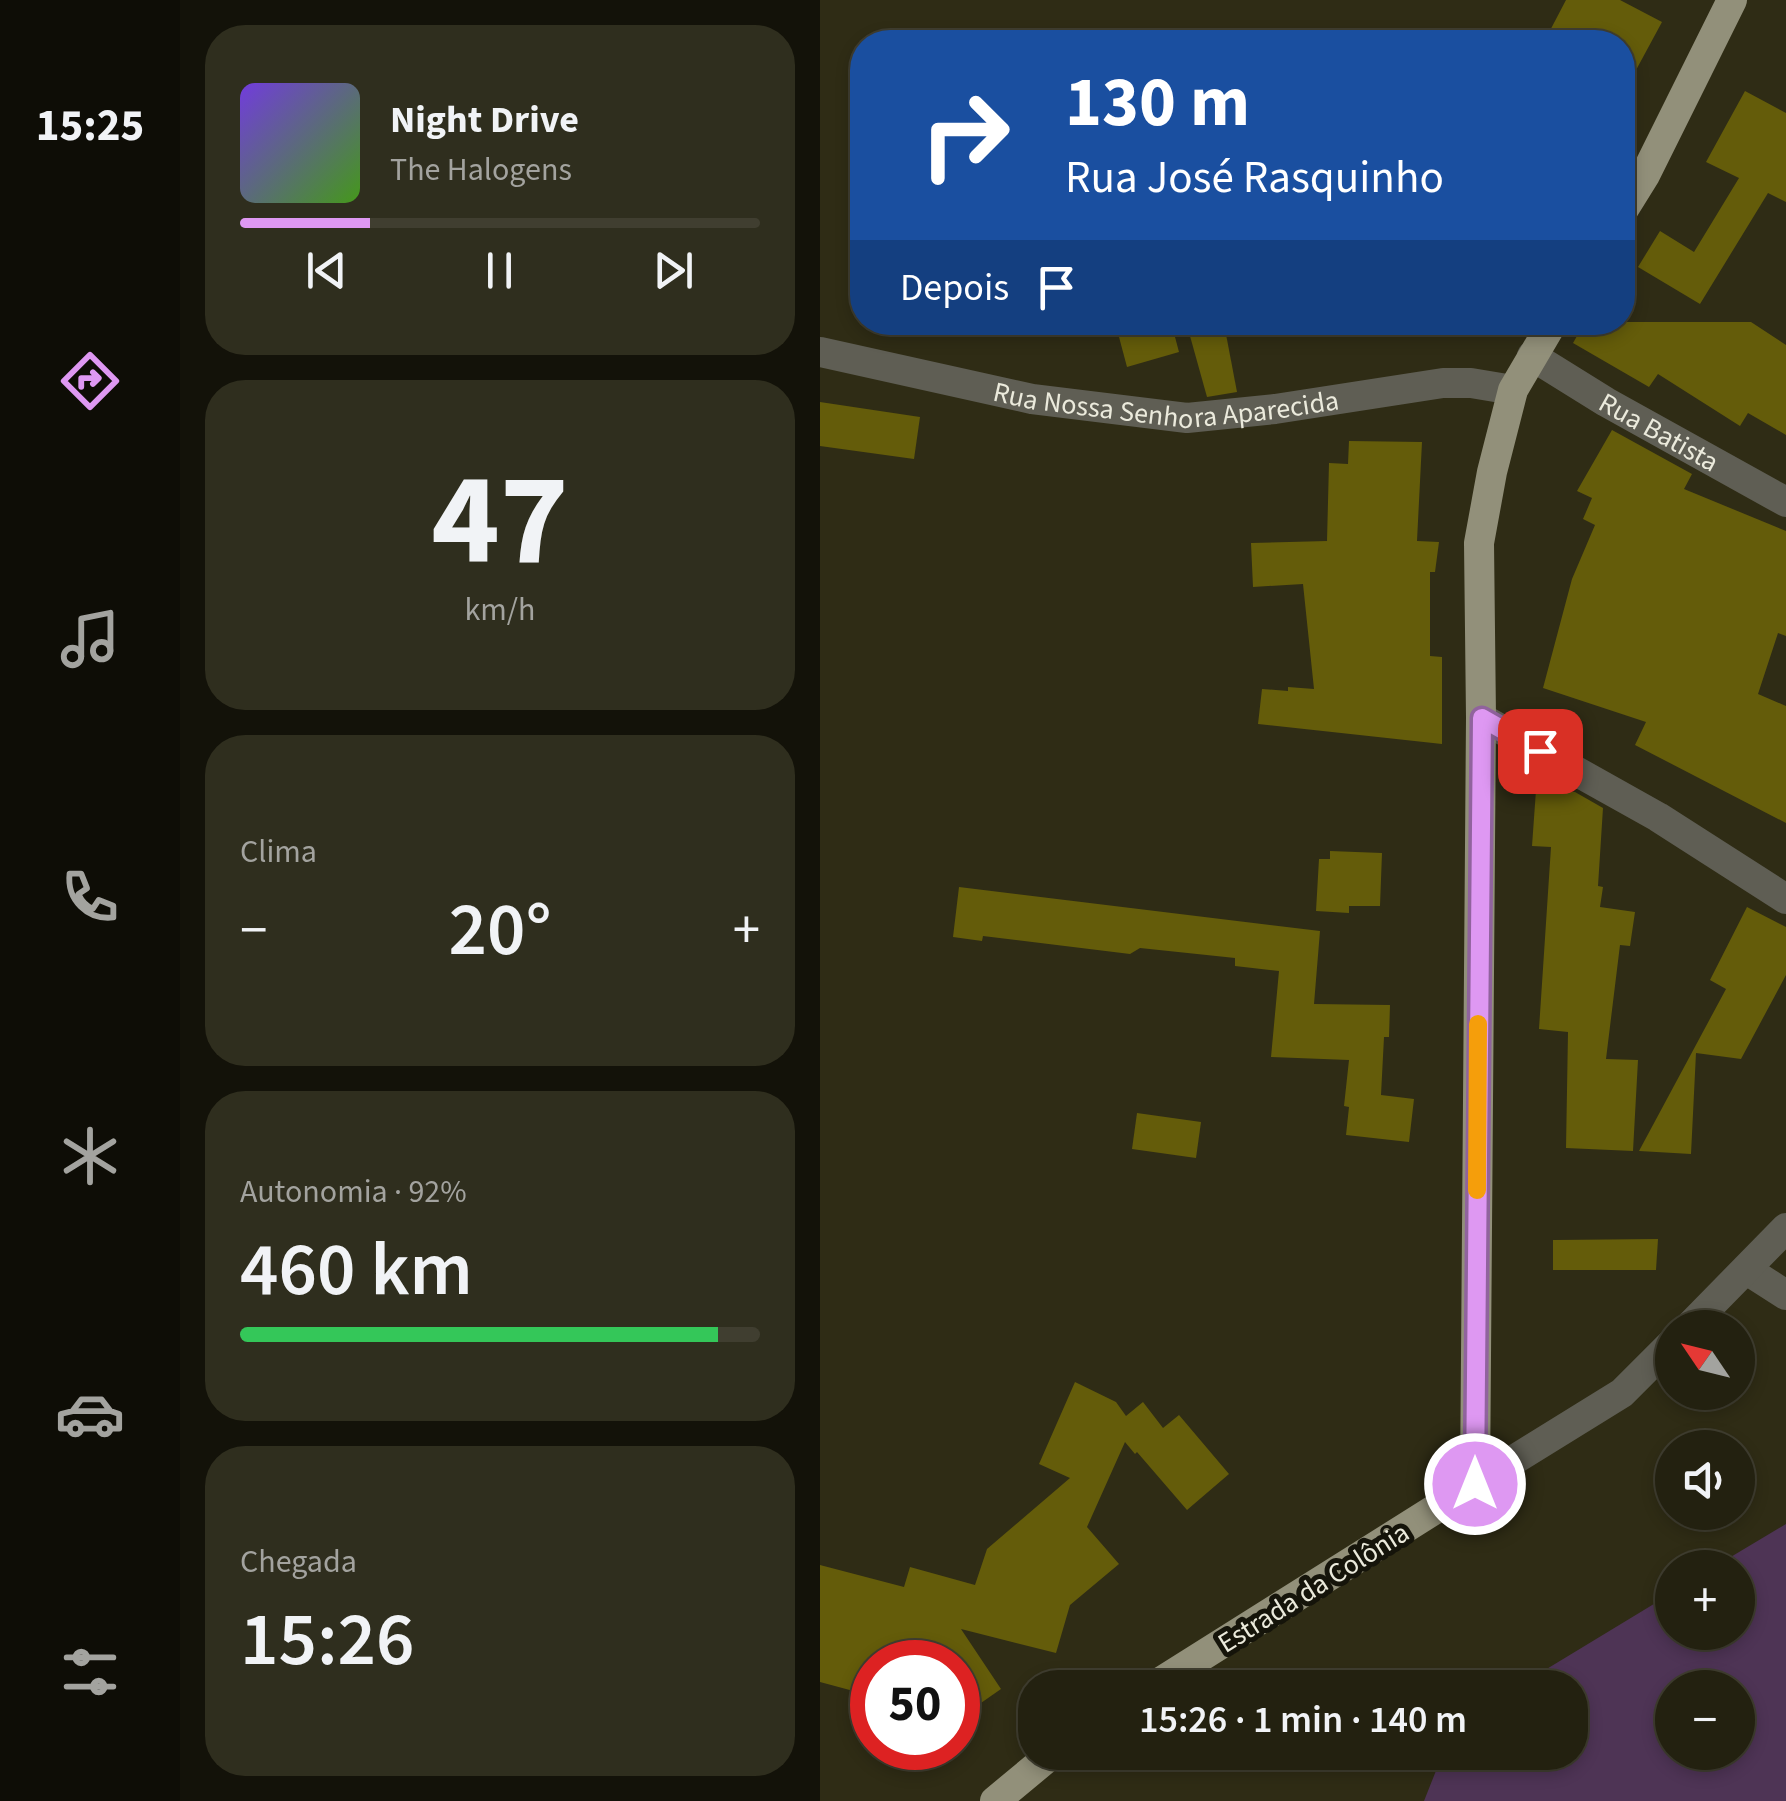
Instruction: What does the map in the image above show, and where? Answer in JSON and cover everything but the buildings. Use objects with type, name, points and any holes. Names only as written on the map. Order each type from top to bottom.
[{"type":"main road","points":[[1635,192],[1732,0]]},
{"type":"main road","points":[[1475,1484],[1482,718],[1479,543],[1513,390],[1545,335]]},
{"type":"main road","name":"Estrada da Colônia","points":[[1180,1670],[1475,1484]]},
{"type":"main road","points":[[996,1801],[1033,1770]]},
{"type":"street","name":"Rua Nossa Senhora Aparecida","points":[[820,352],[1032,399],[1186,418],[1275,409],[1443,383],[1472,382],[1513,390]]},
{"type":"street","name":"Rua Batista","points":[[1532,356],[1666,437],[1786,502]]},
{"type":"street","points":[[1482,718],[1658,817],[1786,900]]},
{"type":"street","points":[[1706,1310],[1786,1228]]},
{"type":"street","points":[[1747,1270],[1786,1295]]},
{"type":"street","points":[[1475,1484],[1622,1393],[1655,1360]]},
{"type":"shaded area","points":[[1786,1524],[1786,1801],[1424,1801],[1436,1770],[1588,1770],[1588,1670],[1545,1670],[1655,1603],[1655,1650],[1755,1650],[1755,1550],[1742,1550]]},
{"type":"slow traffic","points":[[1477,1190],[1478,1024]]},
{"type":"route","points":[[1475,1484],[1482,718],[1540,751]]}]
